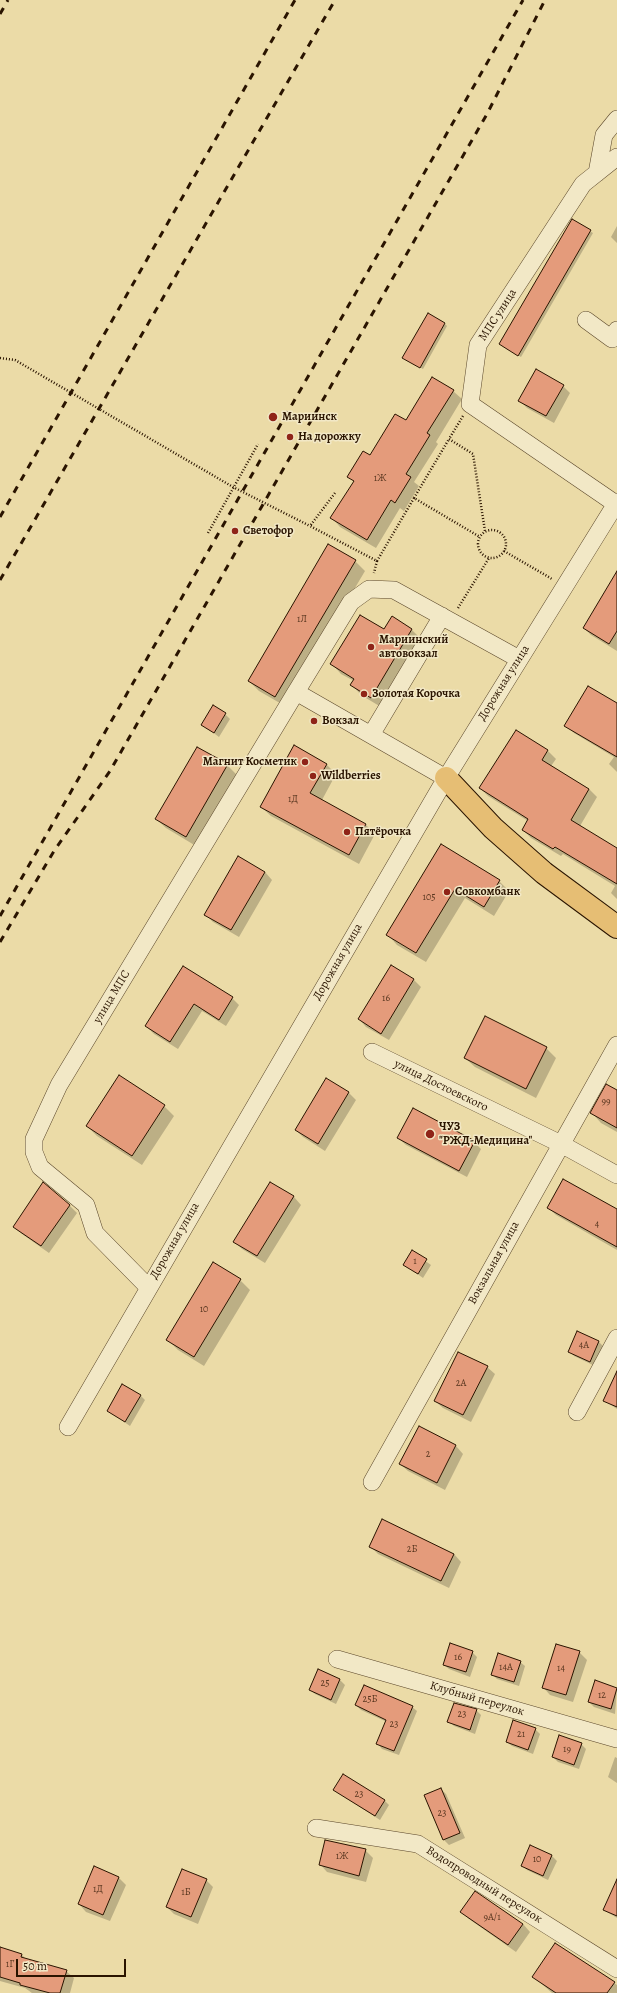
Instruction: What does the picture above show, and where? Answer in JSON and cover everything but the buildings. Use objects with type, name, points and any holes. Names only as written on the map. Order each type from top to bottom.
[{"type":"main road","points":[[446,778],[499,833],[544,873],[617,927]]},
{"type":"street","points":[[597,173],[604,135],[617,119]]},
{"type":"street","name":"МПС улица","points":[[470,404],[478,345],[583,184],[617,157]]},
{"type":"street","points":[[586,320],[612,339],[617,330]]},
{"type":"street","points":[[470,404],[616,503]]},
{"type":"street","name":"Дорожная улица","points":[[68,1427],[148,1287],[446,778],[616,503]]},
{"type":"street","points":[[369,589],[394,590],[519,659]]},
{"type":"street","name":"улица МПС","points":[[148,1287],[94,1233],[86,1205],[40,1168],[34,1152],[34,1139],[59,1085],[296,692],[351,602],[369,589]]},
{"type":"street","points":[[371,735],[446,618]]},
{"type":"street","points":[[296,692],[446,778]]},
{"type":"street","name":"Вокзальная улица","points":[[372,1482],[617,1045]]},
{"type":"street","name":"улица Достоевского","points":[[372,1052],[561,1144],[617,1175]]},
{"type":"street","points":[[577,1412],[617,1338]]},
{"type":"street","name":"Клубный переулок","points":[[337,1659],[617,1739]]},
{"type":"street","name":"Водопроводный переулок","points":[[316,1828],[418,1844],[617,1969]]},
{"type":"path","points":[[0,358],[15,360],[233,486],[377,561]]},
{"type":"path","points":[[369,589],[377,561],[470,404]]},
{"type":"path","points":[[449,439],[473,454],[485,532]]},
{"type":"path","points":[[208,532],[258,444]]},
{"type":"path","points":[[310,526],[335,493]]},
{"type":"path","points":[[414,498],[480,537]]},
{"type":"path","points":[[494,530],[503,535],[506,546],[504,551],[498,557],[489,558],[483,555],[479,550],[478,543],[480,537],[485,532],[494,530]]},
{"type":"path","points":[[504,551],[564,586]]},
{"type":"path","points":[[446,618],[489,558]]},
{"type":"railway","points":[[0,14],[8,0]]},
{"type":"railway","points":[[0,517],[295,0]]},
{"type":"railway","points":[[0,580],[335,0]]},
{"type":"railway","points":[[0,916],[523,0]]},
{"type":"railway","points":[[0,942],[54,851],[110,771],[487,114],[545,0]]},
{"type":"place","name":"Мариинск","points":[[273,417]]},
{"type":"place","name":"На дорожку","points":[[290,437]]},
{"type":"place","name":"Светофор","points":[[235,531]]},
{"type":"place","name":"Мариинский автовокзал","points":[[371,647]]},
{"type":"place","name":"Золотая Корочка","points":[[364,694]]},
{"type":"place","name":"Вокзал","points":[[314,721]]},
{"type":"place","name":"Магнит Косметик","points":[[305,762]]},
{"type":"place","name":"Wildberries","points":[[313,776]]},
{"type":"place","name":"Пятёрочка","points":[[347,832]]},
{"type":"place","name":"Совкомбанк","points":[[447,892]]},
{"type":"place","name":"ЧУЗ \"РЖД-Медицина\"","points":[[430,1134]]}]
